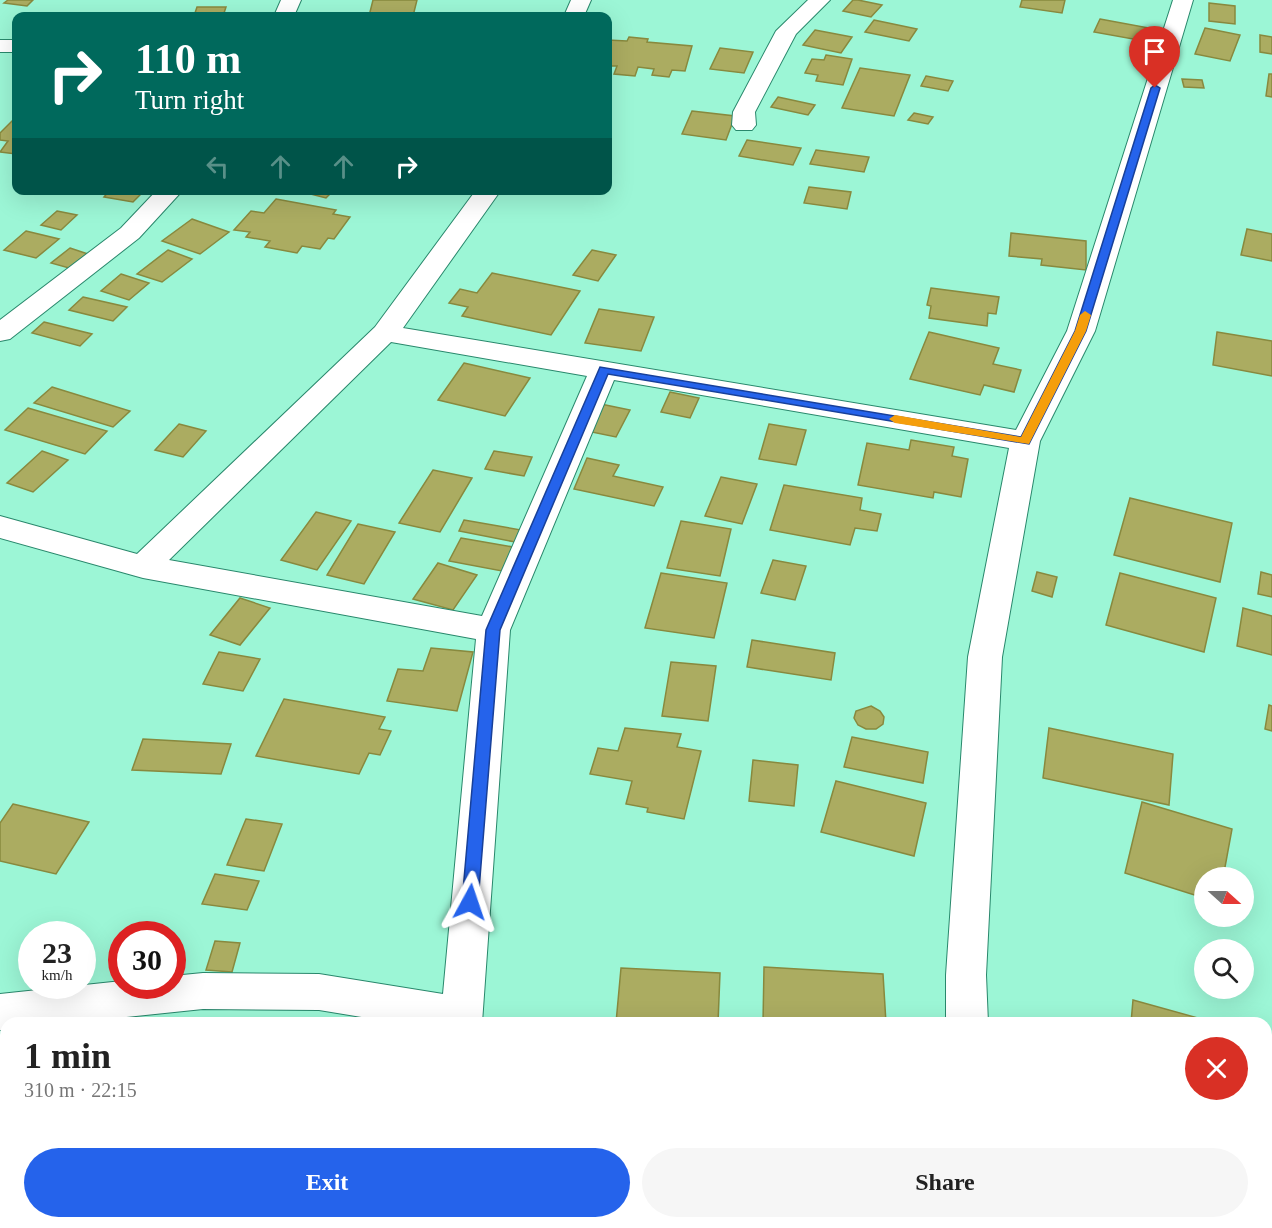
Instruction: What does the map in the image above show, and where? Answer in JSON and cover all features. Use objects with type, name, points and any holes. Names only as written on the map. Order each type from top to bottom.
[{"type":"street","points":[[744,125],[744,112],[787,31],[820,0]]},
{"type":"street","points":[[967,1017],[966,975],[985,657],[1025,441],[1080,331],[1183,0]]},
{"type":"street","points":[[0,333],[130,233],[166,195]]},
{"type":"street","points":[[143,567],[385,333],[485,195]]},
{"type":"street","points":[[385,333],[1025,441]]},
{"type":"street","points":[[461,1017],[493,630],[604,370]]},
{"type":"street","points":[[0,527],[143,567],[493,630]]},
{"type":"street","points":[[0,1012],[203,991],[319,992],[450,1017]]},
{"type":"building","points":[[8,0],[33,0],[27,6],[4,3]]},
{"type":"building","points":[[373,0],[417,0],[414,12],[370,12]]},
{"type":"building","points":[[853,0],[882,5],[871,17],[843,11]]},
{"type":"building","points":[[1022,0],[1065,0],[1062,13],[1020,7]]},
{"type":"building","points":[[1209,3],[1235,6],[1235,24],[1209,21]]},
{"type":"building","points":[[197,7],[226,7],[224,12],[195,12]]},
{"type":"building","points":[[1100,19],[1149,28],[1144,41],[1094,32]]},
{"type":"building","points":[[874,20],[917,29],[909,41],[865,32]]},
{"type":"building","points":[[1205,28],[1240,35],[1230,61],[1195,54]]},
{"type":"building","points":[[815,30],[852,37],[841,53],[803,45]]},
{"type":"building","points":[[1260,35],[1272,37],[1272,54],[1260,52]]},
{"type":"building","points":[[629,37],[648,39],[647,42],[692,46],[685,71],[672,70],[669,77],[652,75],[654,69],[638,67],[635,76],[614,74],[617,66],[612,66],[612,40],[627,41]]},
{"type":"building","points":[[720,48],[753,52],[744,73],[710,69]]},
{"type":"building","points":[[826,55],[852,59],[843,85],[816,81],[818,75],[805,73],[812,59],[824,60]]},
{"type":"building","points":[[860,68],[910,75],[894,116],[842,108]]},
{"type":"building","points":[[1269,74],[1272,74],[1272,97],[1266,96]]},
{"type":"building","points":[[926,76],[953,81],[948,91],[921,86]]},
{"type":"building","points":[[1182,79],[1202,80],[1204,88],[1184,87]]},
{"type":"building","points":[[778,97],[815,105],[808,115],[771,107]]},
{"type":"building","points":[[692,111],[735,116],[726,140],[682,134]]},
{"type":"building","points":[[914,113],[933,117],[928,124],[908,120]]},
{"type":"building","points":[[12,121],[12,154],[0,152],[8,141],[0,140],[0,133]]},
{"type":"building","points":[[747,140],[801,148],[793,165],[739,156]]},
{"type":"building","points":[[816,150],[869,157],[864,172],[810,164]]},
{"type":"building","points":[[809,187],[851,192],[847,209],[804,203]]},
{"type":"building","points":[[106,195],[140,195],[133,202],[104,197]]},
{"type":"building","points":[[276,199],[336,210],[333,214],[350,217],[334,239],[328,238],[320,249],[302,246],[297,253],[265,247],[270,241],[246,237],[250,232],[234,230],[251,211],[264,213]]},
{"type":"building","points":[[57,211],[77,215],[61,230],[41,225]]},
{"type":"building","points":[[192,219],[229,232],[200,254],[162,241]]},
{"type":"building","points":[[1247,229],[1272,234],[1272,261],[1241,255]]},
{"type":"building","points":[[26,231],[59,239],[36,258],[4,250]]},
{"type":"building","points":[[1011,233],[1086,241],[1086,270],[1041,265],[1042,259],[1009,256]]},
{"type":"building","points":[[70,248],[88,254],[69,268],[51,263]]},
{"type":"building","points":[[168,250],[192,259],[162,282],[137,274]]},
{"type":"building","points":[[592,250],[616,255],[598,281],[573,275]]},
{"type":"building","points":[[492,273],[580,291],[551,335],[462,316],[468,307],[449,303],[460,289],[477,293]]},
{"type":"building","points":[[121,274],[149,283],[129,300],[101,291]]},
{"type":"building","points":[[931,288],[999,297],[996,314],[988,313],[987,326],[929,318],[931,306],[927,305]]},
{"type":"building","points":[[83,297],[127,307],[113,321],[69,310]]},
{"type":"building","points":[[599,309],[654,317],[641,351],[585,343]]},
{"type":"building","points":[[44,322],[92,334],[80,346],[32,333]]},
{"type":"building","points":[[929,332],[999,348],[993,364],[1021,370],[1014,392],[984,385],[980,395],[910,379]]},
{"type":"building","points":[[1217,332],[1272,341],[1272,376],[1213,365]]},
{"type":"building","points":[[464,363],[530,378],[505,416],[438,400]]},
{"type":"building","points":[[52,387],[130,411],[113,427],[34,403]]},
{"type":"building","points":[[670,392],[699,398],[690,418],[661,412]]},
{"type":"building","points":[[596,403],[630,410],[616,437],[582,430]]},
{"type":"building","points":[[28,408],[107,431],[85,454],[5,430]]},
{"type":"building","points":[[179,424],[206,431],[183,457],[155,450]]},
{"type":"building","points":[[769,424],[806,430],[796,465],[759,459]]},
{"type":"building","points":[[911,440],[954,447],[952,456],[968,459],[961,497],[934,492],[933,498],[858,485],[867,443],[909,450]]},
{"type":"building","points":[[42,451],[68,460],[33,492],[7,483]]},
{"type":"building","points":[[494,451],[532,457],[524,476],[485,469]]},
{"type":"building","points":[[587,458],[619,465],[613,476],[663,487],[654,506],[574,489]]},
{"type":"building","points":[[433,470],[472,478],[440,532],[399,523]]},
{"type":"building","points":[[721,477],[757,484],[742,524],[705,516]]},
{"type":"building","points":[[784,485],[862,498],[860,510],[881,514],[877,531],[855,528],[850,545],[770,530]]},
{"type":"building","points":[[1130,498],[1232,523],[1220,582],[1114,555]]},
{"type":"building","points":[[316,512],[351,521],[317,570],[281,560]]},
{"type":"building","points":[[464,520],[521,530],[515,542],[459,531]]},
{"type":"building","points":[[681,521],[731,529],[720,576],[667,568]]},
{"type":"building","points":[[358,524],[395,532],[364,584],[327,575]]},
{"type":"building","points":[[461,538],[513,547],[502,571],[449,561]]},
{"type":"building","points":[[773,560],[806,566],[795,600],[761,593]]},
{"type":"building","points":[[438,563],[477,575],[453,610],[413,599]]},
{"type":"building","points":[[1037,572],[1057,577],[1052,597],[1032,591]]},
{"type":"building","points":[[1261,572],[1272,575],[1272,597],[1258,594]]},
{"type":"building","points":[[661,573],[727,583],[714,638],[645,628]]},
{"type":"building","points":[[1120,573],[1216,598],[1204,652],[1106,625]]},
{"type":"building","points":[[240,598],[270,608],[240,645],[210,635]]},
{"type":"building","points":[[1243,608],[1272,616],[1272,655],[1237,646]]},
{"type":"building","points":[[752,640],[835,653],[831,680],[747,667]]},
{"type":"building","points":[[431,648],[473,652],[457,711],[387,701],[398,669],[423,671]]},
{"type":"building","points":[[219,652],[260,659],[243,691],[203,684]]},
{"type":"building","points":[[671,662],[716,666],[708,721],[662,716]]},
{"type":"building","points":[[284,699],[385,717],[379,729],[391,731],[380,755],[369,753],[359,774],[256,756]]},
{"type":"building","points":[[1269,705],[1272,706],[1272,731],[1265,729]]},
{"type":"building","points":[[871,706],[880,711],[884,717],[883,724],[876,729],[866,729],[858,725],[854,718],[856,711]]},
{"type":"building","points":[[625,728],[681,734],[677,747],[701,751],[684,819],[647,812],[648,808],[626,804],[632,781],[590,774],[598,748],[618,751]]},
{"type":"building","points":[[1049,728],[1173,754],[1169,805],[1043,778]]},
{"type":"building","points":[[852,737],[928,752],[923,783],[844,767]]},
{"type":"building","points":[[143,739],[231,744],[221,774],[132,770]]},
{"type":"building","points":[[753,760],[798,765],[794,806],[749,801]]},
{"type":"building","points":[[836,781],[926,803],[914,856],[821,832]]},
{"type":"building","points":[[1142,802],[1232,829],[1225,867],[1194,867],[1194,895],[1125,873]]},
{"type":"building","points":[[13,804],[89,822],[56,874],[0,861],[0,823]]},
{"type":"building","points":[[246,819],[282,824],[264,871],[227,865]]},
{"type":"building","points":[[215,874],[259,881],[247,910],[202,904]]},
{"type":"building","points":[[215,941],[240,943],[232,972],[206,970]]},
{"type":"building","points":[[764,967],[883,974],[886,1017],[763,1017]]},
{"type":"building","points":[[621,968],[720,973],[718,1017],[617,1017]]},
{"type":"building","points":[[1133,1000],[1194,1017],[1132,1017]]},
{"type":"slow traffic","points":[[895,419],[1025,441],[1080,331],[1085,315]]},
{"type":"route","points":[[470,902],[493,630],[604,370],[1025,441],[1080,331],[1155,88]]}]
